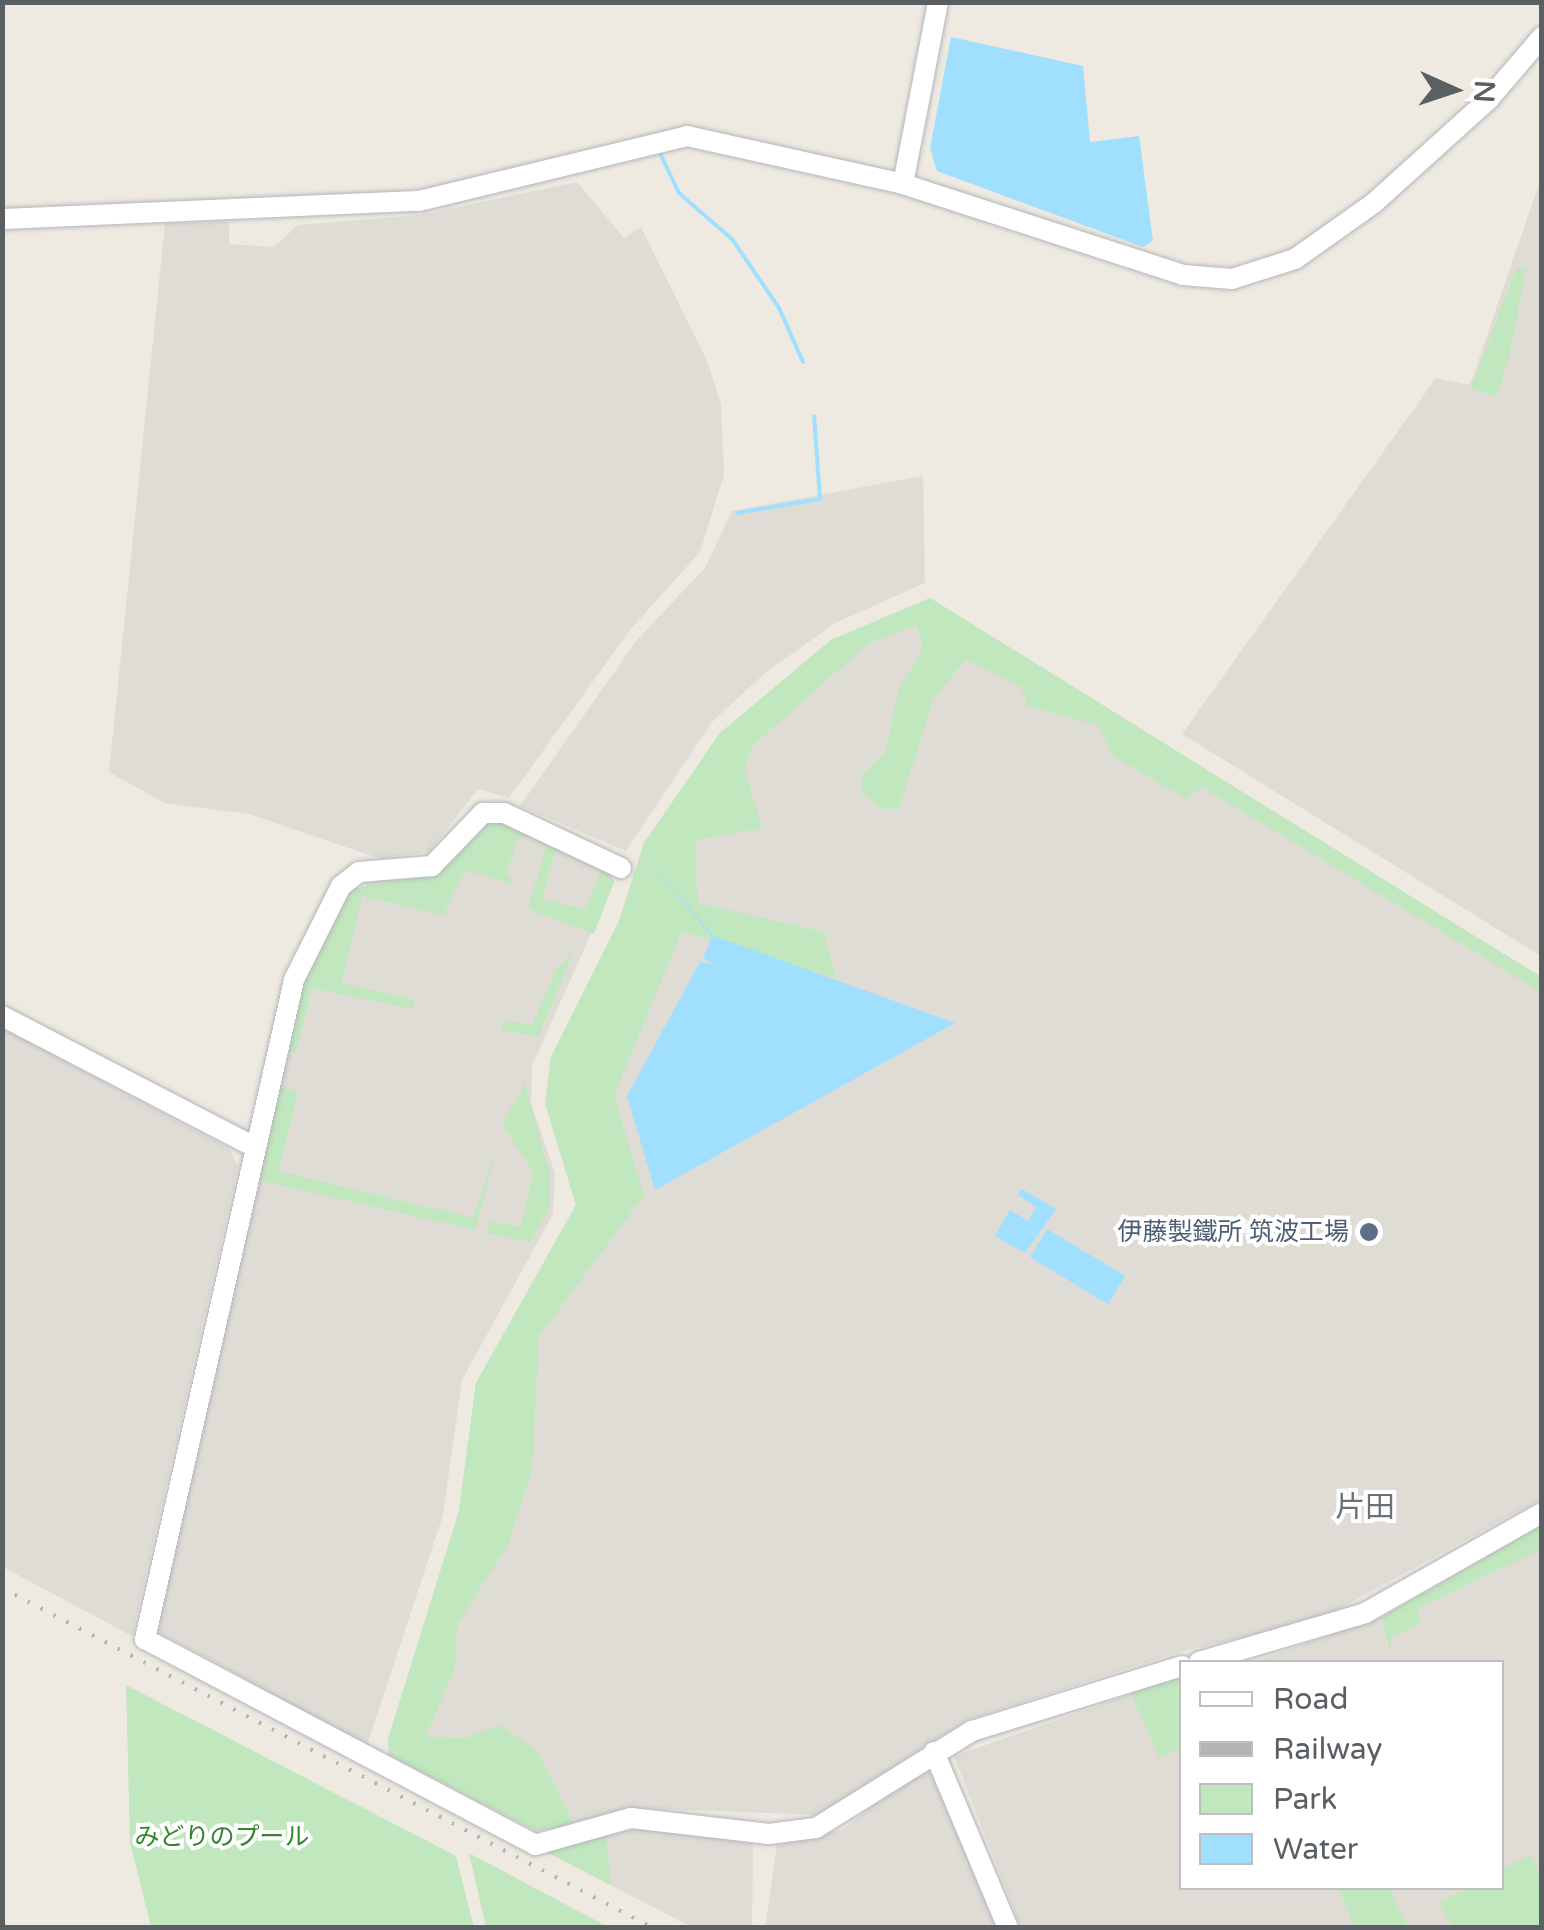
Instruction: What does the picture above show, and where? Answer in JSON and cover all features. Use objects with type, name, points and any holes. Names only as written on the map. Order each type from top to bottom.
[{"type":"street","points":[[903,184],[938,2]]},
{"type":"street","points":[[2,219],[419,201],[686,136],[903,184],[1183,274],[1254,276],[1295,259],[1374,203],[1478,110],[1542,36]]},
{"type":"street","points":[[621,868],[610,855],[494,813],[468,822],[432,866],[349,877],[294,980],[145,1630],[155,1648],[535,1845],[631,1818],[798,1832],[844,1815],[934,1752],[1179,1667]]},
{"type":"street","points":[[2,1016],[255,1147]]},
{"type":"street","points":[[1206,1660],[1365,1613],[1542,1513]]},
{"type":"street","points":[[934,1752],[1008,1928]]},
{"type":"shaded area","points":[[1541,178],[1541,956],[1182,734],[1436,378],[1470,385]]},
{"type":"shaded area","points":[[577,182],[624,238],[641,227],[708,363],[721,405],[724,475],[700,552],[630,630],[509,798],[478,789],[430,851],[381,859],[249,814],[164,803],[109,772],[165,223],[229,222],[229,244],[274,247],[298,225],[420,215]]},
{"type":"shaded area","points":[[923,476],[925,583],[835,623],[764,674],[713,721],[626,851],[520,806],[636,641],[705,568],[732,511]]},
{"type":"shaded area","points":[[930,598],[1541,977],[1541,1499],[1322,1618],[1176,1653],[967,1720],[818,1815],[636,1808],[536,1831],[389,1755],[388,1739],[459,1511],[476,1383],[576,1205],[545,1103],[551,1057],[619,921],[644,843],[720,733],[831,640]]},
{"type":"shaded area","points":[[501,819],[604,863],[614,882],[532,1066],[531,1103],[555,1173],[553,1214],[462,1380],[443,1515],[367,1745],[155,1630],[302,984],[369,881],[437,874],[479,826]]},
{"type":"shaded area","points":[[3,1028],[230,1149],[238,1167],[132,1636],[3,1567]]},
{"type":"shaded area","points":[[1541,1526],[1541,1927],[1021,1927],[954,1756],[1179,1678],[1179,1890],[1504,1890],[1504,1660],[1259,1660],[1382,1617]]},
{"type":"shaded area","points":[[919,1769],[933,1775],[997,1927],[765,1928],[777,1845],[842,1830]]},
{"type":"shaded area","points":[[642,1827],[753,1843],[752,1927],[692,1927],[544,1851]]},
{"type":"green space","points":[[1526,268],[1509,358],[1496,397],[1471,388],[1516,269]]},
{"type":"green space","points":[[930,598],[1541,977],[1541,992],[1202,787],[1186,799],[1112,755],[1098,725],[1028,706],[1021,687],[966,659],[933,700],[899,809],[882,809],[862,793],[861,776],[885,752],[899,689],[923,648],[916,625],[868,644],[754,744],[744,768],[762,828],[696,840],[697,903],[824,932],[836,978],[682,931],[614,1095],[644,1195],[539,1336],[532,1470],[508,1544],[457,1626],[455,1669],[425,1737],[466,1738],[499,1725],[538,1751],[574,1824],[536,1831],[389,1755],[388,1739],[459,1511],[476,1383],[576,1205],[545,1103],[551,1057],[619,921],[644,843],[720,733],[831,640]]},
{"type":"green space","points":[[501,819],[528,836],[517,839],[507,873],[515,885],[465,870],[443,915],[362,896],[342,983],[414,1000],[412,1009],[312,988],[296,1053],[287,1051],[302,984],[350,889],[437,874],[479,826]]},
{"type":"green space","points":[[546,845],[556,848],[543,899],[585,909],[604,863],[614,882],[594,934],[528,909]]},
{"type":"green space","points":[[573,954],[538,1037],[501,1030],[503,1021],[533,1024],[557,967]]},
{"type":"green space","points":[[525,1083],[550,1175],[549,1209],[530,1242],[487,1233],[489,1221],[521,1227],[533,1172],[502,1124]]},
{"type":"green space","points":[[279,1087],[298,1092],[279,1171],[473,1218],[498,1147],[475,1230],[258,1180]]},
{"type":"green space","points":[[1541,1526],[1541,1549],[1417,1609],[1420,1624],[1391,1638],[1390,1651],[1382,1617]]},
{"type":"green space","points":[[1179,1678],[1179,1749],[1159,1758],[1131,1693]]},
{"type":"green space","name":"みどりのプール","points":[[126,1685],[456,1856],[474,1927],[151,1927],[130,1842]]},
{"type":"green space","points":[[606,1835],[611,1885],[544,1851]]},
{"type":"green space","points":[[469,1853],[608,1927],[486,1927]]},
{"type":"green space","points":[[1531,1855],[1541,1877],[1541,1927],[1452,1927],[1439,1902],[1464,1890],[1504,1890],[1504,1869]]},
{"type":"green space","points":[[1339,1890],[1390,1890],[1408,1927],[1355,1927]]},
{"type":"water","points":[[951,37],[1083,66],[1090,142],[1139,136],[1153,241],[1143,247],[937,171],[930,148]]},
{"type":"water","points":[[643,855],[714,936],[955,1023],[655,1190],[627,1096],[700,962],[714,965],[703,958],[712,937]]},
{"type":"water","points":[[1022,1189],[1056,1209],[1025,1253],[995,1236],[1010,1210],[1028,1221],[1036,1207],[1018,1195]]},
{"type":"water","points":[[1047,1229],[1125,1276],[1108,1304],[1030,1257]]},
{"type":"waterway","points":[[660,153],[679,193],[732,239],[779,308],[803,362]]},
{"type":"waterway","points":[[737,513],[820,499],[814,416]]},
{"type":"railway","points":[[2,1588],[653,1928]]},
{"type":"place","name":"伊藤製鐵所 筑波工場","points":[[1369,1232]]},
{"type":"district","name":"片田","points":[[1365,1508]]}]
